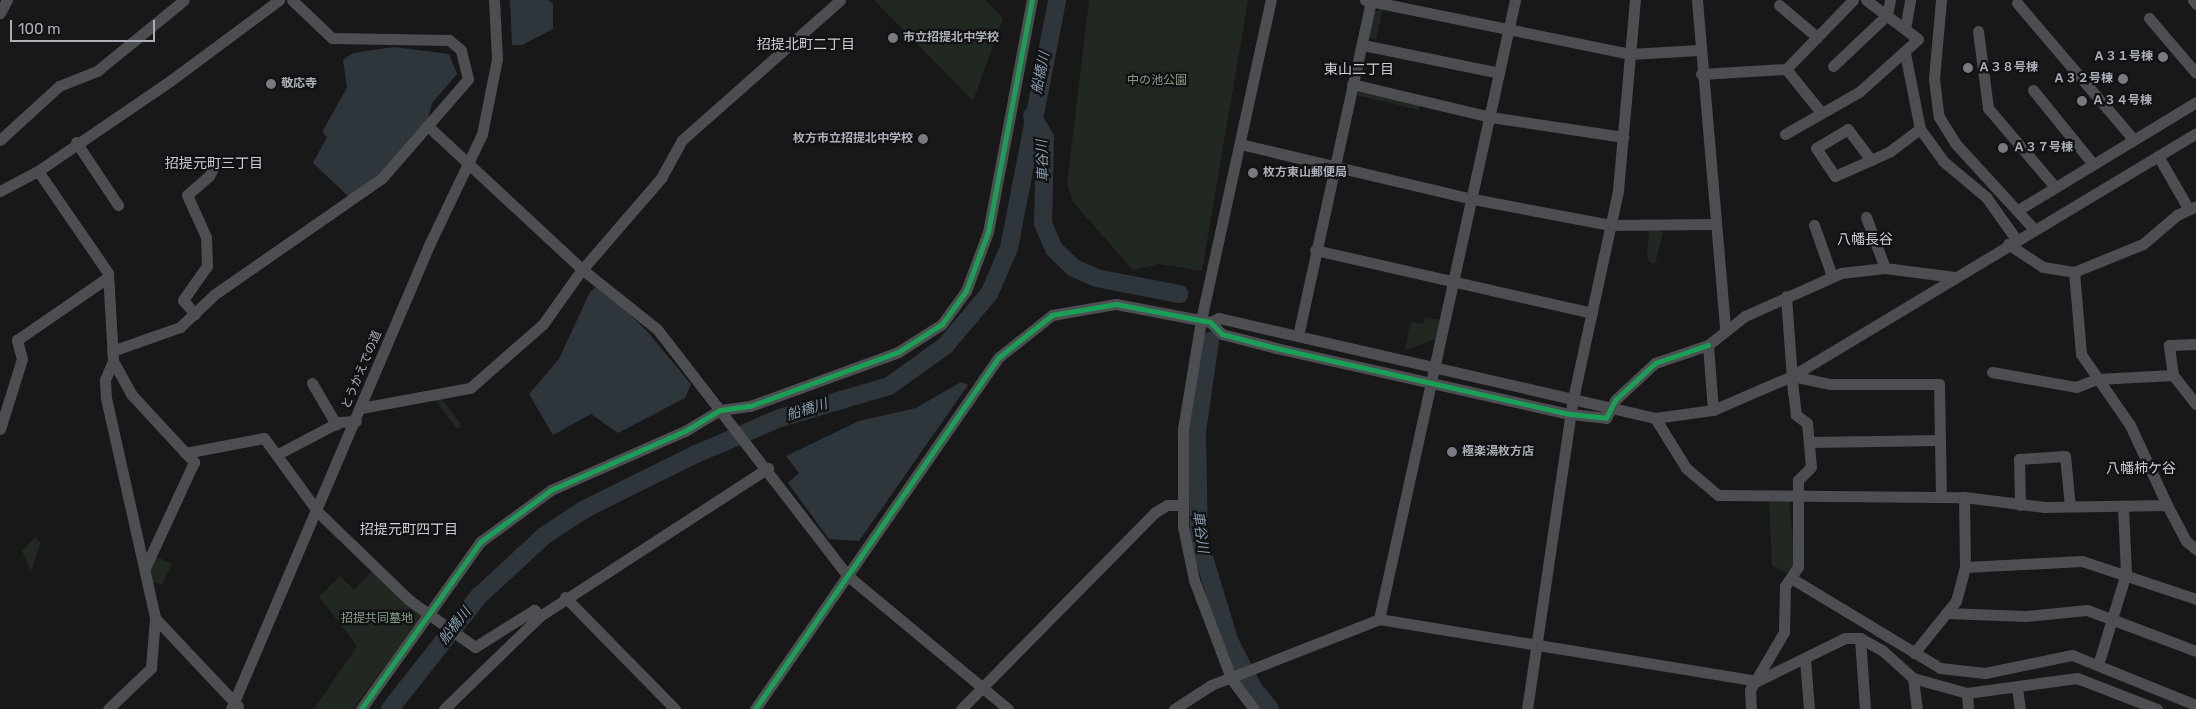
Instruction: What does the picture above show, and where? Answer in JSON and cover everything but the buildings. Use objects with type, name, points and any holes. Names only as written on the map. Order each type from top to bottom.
[{"type":"street","points":[[0,12],[7,0]]},
{"type":"street","points":[[0,140],[59,86],[97,71],[184,0]]},
{"type":"street","points":[[0,192],[38,171],[76,142],[170,81],[279,0]]},
{"type":"street","name":"とうかえでの道","points":[[235,706],[361,408],[482,134],[495,87],[498,37],[494,0]]},
{"type":"street","points":[[361,408],[470,388],[543,324],[583,270],[661,178],[682,140],[840,0]]},
{"type":"street","points":[[361,709],[432,615],[480,542],[522,509],[551,490],[723,414],[898,352],[924,338],[953,311],[966,291],[988,232],[1032,0]]},
{"type":"street","points":[[1254,709],[1236,676],[1194,580],[1182,504],[1182,429],[1206,321],[1240,144],[1271,0]]},
{"type":"street","points":[[1298,336],[1333,168],[1363,45],[1369,0],[1630,54],[1699,50]]},
{"type":"street","points":[[1379,619],[1456,282],[1514,0]]},
{"type":"street","points":[[1527,709],[1533,645],[1572,399],[1611,225],[1624,137],[1635,0]]},
{"type":"street","points":[[1697,0],[1701,74],[1725,328]]},
{"type":"street","points":[[1701,74],[1786,69],[1853,0]]},
{"type":"street","points":[[1785,134],[1820,111],[1859,92],[1905,53],[1918,39],[1866,0]]},
{"type":"street","points":[[1833,66],[1887,15],[1890,0]]},
{"type":"street","points":[[1905,29],[1910,0]]},
{"type":"street","points":[[1941,0],[1934,79],[1939,117],[1954,144],[2033,228]]},
{"type":"street","points":[[2193,0],[2196,4]]},
{"type":"street","points":[[112,356],[180,327],[214,294],[382,178],[430,128],[468,79],[461,50],[449,40],[332,38],[302,2]]},
{"type":"street","points":[[2017,3],[2132,139]]},
{"type":"street","points":[[1779,5],[1817,37]]},
{"type":"street","points":[[2148,18],[2196,74]]},
{"type":"street","points":[[1978,31],[1988,108],[2055,187]]},
{"type":"street","points":[[1363,45],[1499,73]]},
{"type":"street","points":[[1905,53],[1920,129],[1943,161],[1986,197],[2012,242],[2043,267],[2074,272],[2143,244],[2192,207],[2158,156]]},
{"type":"street","points":[[1786,69],[1820,111]]},
{"type":"street","points":[[1352,84],[1490,116],[1624,137]]},
{"type":"street","points":[[2033,90],[2093,164]]},
{"type":"street","points":[[2018,210],[2132,139],[2196,102]]},
{"type":"street","points":[[430,128],[467,165],[583,270],[657,329],[750,448],[768,468],[848,576],[1008,709]]},
{"type":"street","points":[[1872,160],[1848,130],[1816,148],[1835,176],[1872,160],[1920,129]]},
{"type":"street","points":[[755,709],[999,357],[1024,332],[1052,315],[1096,305],[1116,304],[1206,321],[1219,318],[1572,399],[1612,410],[1655,418],[1714,410],[1792,376],[2033,228],[2196,133]]},
{"type":"street","points":[[76,142],[118,205]]},
{"type":"street","points":[[1240,144],[1333,168],[1473,199],[1611,225],[1714,224]]},
{"type":"street","points":[[195,314],[183,300],[207,266],[206,236],[187,195],[210,176],[216,162]]},
{"type":"street","points":[[38,171],[107,278],[112,356],[105,380],[106,398],[155,618],[152,668],[108,709]]},
{"type":"street","points":[[1866,217],[1885,268]]},
{"type":"street","points":[[1814,225],[1832,276]]},
{"type":"street","points":[[1315,250],[1592,313]]},
{"type":"street","points":[[1206,321],[1222,334],[1570,414],[1606,418],[1612,410],[1615,400],[1655,363],[1708,345],[1725,328],[1786,296],[1832,276],[1885,268],[1954,277]]},
{"type":"street","points":[[2074,272],[2080,354],[2130,425],[2186,541],[2196,548]]},
{"type":"street","points":[[0,429],[22,359],[17,340],[107,278]]},
{"type":"street","points":[[1751,709],[1750,690],[1784,632],[1785,586],[1798,567],[1798,480],[1812,467],[1811,442],[1807,423],[1796,414],[1786,296]]},
{"type":"street","points":[[2196,344],[2169,345],[2173,374],[2196,404]]},
{"type":"street","points":[[1708,345],[1714,410]]},
{"type":"street","points":[[112,356],[131,394],[194,462],[190,476],[145,568]]},
{"type":"street","points":[[1992,372],[2076,387],[2097,379],[2173,374]]},
{"type":"street","points":[[1792,376],[1830,384],[1939,384],[1941,497]]},
{"type":"street","points":[[312,383],[336,424]]},
{"type":"street","points":[[1655,418],[1686,468],[1718,495],[1964,497],[2020,505],[2167,505]]},
{"type":"street","points":[[278,454],[336,424],[356,421]]},
{"type":"street","points":[[185,453],[264,438],[278,454],[293,482],[318,512],[409,600],[475,647],[534,610],[540,616]]},
{"type":"street","points":[[1811,442],[1940,440]]},
{"type":"street","points":[[2020,505],[2019,459],[2065,456],[2070,506]]},
{"type":"street","points":[[444,709],[540,616],[565,597],[768,468]]},
{"type":"street","points":[[1914,653],[1956,601],[1965,567],[1964,497]]},
{"type":"street","points":[[961,709],[1154,512],[1167,505],[1182,504]]},
{"type":"street","points":[[2098,664],[2126,573],[2123,506]]},
{"type":"street","points":[[1965,567],[2062,560],[2126,573],[2196,598]]},
{"type":"street","points":[[1791,578],[1940,668],[1985,673],[2072,656],[2098,664],[2196,705]]},
{"type":"street","points":[[565,597],[674,709]]},
{"type":"street","points":[[1946,613],[2026,616],[2087,610],[2112,618],[2196,652]]},
{"type":"street","points":[[155,618],[235,706]]},
{"type":"street","points":[[1174,709],[1236,676],[1379,619],[1757,681],[1845,638],[1860,638],[1883,651],[1913,678],[1967,693],[2017,688],[2078,678],[2157,709]]},
{"type":"street","points":[[1860,638],[1865,709]]},
{"type":"street","points":[[1805,658],[1809,709]]},
{"type":"street","points":[[1913,678],[1917,709]]},
{"type":"street","points":[[2017,688],[2020,709]]},
{"type":"street","points":[[1967,693],[1968,709]]},
{"type":"green space","points":[[874,0],[985,0],[1003,18],[973,101]]},
{"type":"green space","name":"中の池公園","points":[[1089,0],[1248,0],[1202,271],[1159,264],[1133,270],[1073,202],[1067,184]]},
{"type":"green space","points":[[1383,8],[1376,40],[1366,37],[1371,14]]},
{"type":"green space","points":[[1360,91],[1421,102],[1419,110],[1355,95]]},
{"type":"green space","points":[[1649,229],[1663,232],[1655,264],[1649,262],[1647,255]]},
{"type":"green space","points":[[1425,317],[1440,320],[1435,339],[1405,350],[1411,322],[1423,324]]},
{"type":"green space","points":[[442,399],[462,426],[457,429],[435,400]]},
{"type":"green space","points":[[1789,501],[1795,564],[1789,574],[1772,566],[1769,502]]},
{"type":"green space","points":[[35,537],[41,542],[31,571],[22,551]]},
{"type":"green space","points":[[155,556],[172,564],[162,585],[149,581],[147,569]]},
{"type":"green space","name":"招提共同墓地","points":[[374,569],[424,614],[353,709],[314,709],[357,646],[319,597],[340,576],[354,590]]},
{"type":"shaded area","points":[[510,0],[548,0],[553,4],[553,29],[522,45],[512,45]]},
{"type":"shaded area","points":[[394,47],[449,54],[457,74],[432,103],[427,123],[370,186],[348,196],[313,163],[327,137],[322,132],[347,88],[343,60],[353,53]]},
{"type":"shaded area","points":[[598,285],[646,330],[691,384],[685,398],[618,433],[591,414],[553,435],[529,394],[559,359],[590,292]]},
{"type":"shaded area","points":[[961,382],[968,385],[859,541],[829,539],[788,483],[799,473],[786,456],[859,421],[916,408]]},
{"type":"waterway","name":"船橋川","points":[[390,709],[479,596],[545,535],[585,509],[694,455],[780,418],[889,386],[945,346],[989,294],[1009,248],[1057,0]]},
{"type":"waterway","name":"車谷川","points":[[1032,116],[1045,138],[1043,223],[1054,249],[1074,268],[1096,278],[1179,294]]},
{"type":"waterway","name":"車谷川","points":[[1210,341],[1197,431],[1199,541],[1229,640],[1253,688],[1270,709]]},
{"type":"cycle path","points":[[361,709],[480,542],[551,490],[685,431],[720,410],[750,406],[898,352],[942,324],[966,291],[988,232],[1032,0]]},
{"type":"cycle path","points":[[755,709],[999,357],[1052,315],[1116,304],[1210,322],[1222,334],[1276,348],[1570,414],[1606,418],[1615,400],[1655,363],[1708,345]]},
{"type":"place","name":"市立招提北中学校","points":[[893,38]]},
{"type":"place","name":"Ａ３１号棟","points":[[2163,57]]},
{"type":"place","name":"Ａ３８号棟","points":[[1968,68]]},
{"type":"place","name":"Ａ３２号棟","points":[[2123,79]]},
{"type":"place","name":"敬応寺","points":[[271,84]]},
{"type":"place","name":"Ａ３４号棟","points":[[2082,101]]},
{"type":"place","name":"枚方市立招提北中学校","points":[[923,139]]},
{"type":"place","name":"Ａ３７号棟","points":[[2003,148]]},
{"type":"place","name":"枚方東山郵便局","points":[[1253,173]]},
{"type":"place","name":"極楽湯枚方店","points":[[1452,452]]},
{"type":"district","name":"招提北町二丁目","points":[[806,45]]},
{"type":"district","name":"東山二丁目","points":[[1359,70]]},
{"type":"district","name":"招提元町三丁目","points":[[214,164]]},
{"type":"district","name":"八幡長谷","points":[[1865,240]]},
{"type":"district","name":"八幡柿ケ谷","points":[[2141,469]]},
{"type":"district","name":"招提元町四丁目","points":[[409,530]]}]
